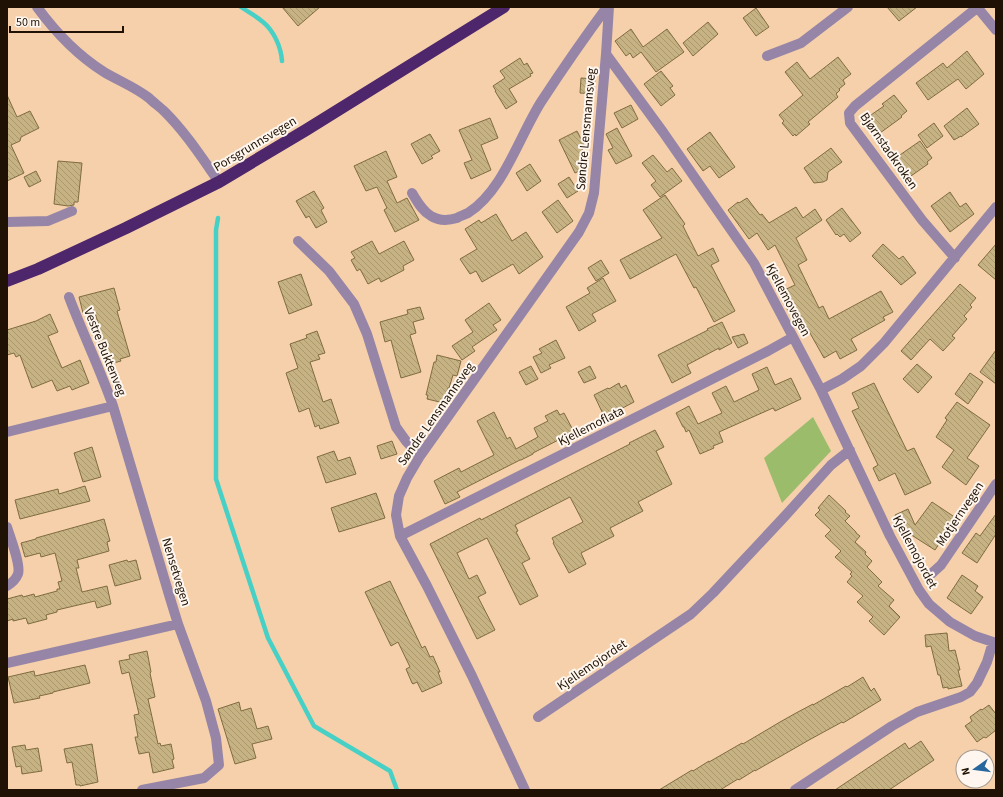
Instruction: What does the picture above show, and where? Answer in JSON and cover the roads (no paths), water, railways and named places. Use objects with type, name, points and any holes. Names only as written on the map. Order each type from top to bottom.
[{"type":"highway","name":"Porsgrunnsvegen","points":[[7,281],[38,269],[120,232],[219,182],[306,130],[504,7]]},
{"type":"street","points":[[37,7],[66,43],[105,72],[147,97],[165,112],[190,142],[219,182]]},
{"type":"street","points":[[606,54],[608,7]]},
{"type":"street","points":[[412,192],[421,207],[430,216],[442,221],[467,214],[478,206],[488,195],[501,176],[540,104],[572,56],[608,7]]},
{"type":"street","points":[[767,56],[801,43],[848,7]]},
{"type":"street","points":[[978,7],[996,30]]},
{"type":"street","name":"Bjørnstadkroken","points":[[954,258],[922,220],[850,123],[849,114],[855,106],[978,7]]},
{"type":"street","name":"Kjellemovegen","points":[[606,54],[663,132],[754,263],[821,390]]},
{"type":"street","name":"Søndre Lensmannsveg","points":[[525,790],[472,676],[400,536],[396,515],[399,496],[407,478],[420,456],[494,354],[579,232],[589,213],[594,193],[606,54]]},
{"type":"street","points":[[821,390],[842,379],[861,366],[884,344],[996,207]]},
{"type":"street","points":[[7,222],[48,221],[72,211]]},
{"type":"street","points":[[298,241],[329,271],[354,304],[367,334],[396,427],[406,441],[420,456]]},
{"type":"street","name":"Vestre Buktenveg","points":[[7,432],[113,406],[103,377],[69,297]]},
{"type":"street","name":"Kjellemoflata","points":[[400,536],[761,355],[793,337]]},
{"type":"street","name":"Kjellemojordet","points":[[795,790],[911,715],[961,697],[970,692],[977,683],[995,643],[975,636],[950,622],[929,604],[919,590],[890,536],[821,390]]},
{"type":"street","name":"Nensetvegen","points":[[7,663],[178,624],[113,406]]},
{"type":"street","name":"Kjellemojordet","points":[[538,718],[691,614],[785,516],[831,465],[850,450]]},
{"type":"street","name":"Motjernvegen","points":[[930,575],[941,565],[996,484]]},
{"type":"street","points":[[7,527],[18,565],[18,574],[13,582],[7,586]]},
{"type":"street","points":[[142,790],[204,778],[219,765],[216,738],[206,700],[178,624]]},
{"type":"waterway","points":[[241,7],[260,20],[274,35],[282,61]]},
{"type":"waterway","points":[[218,218],[216,230],[216,479],[268,638],[314,726],[390,771],[397,790]]}]
